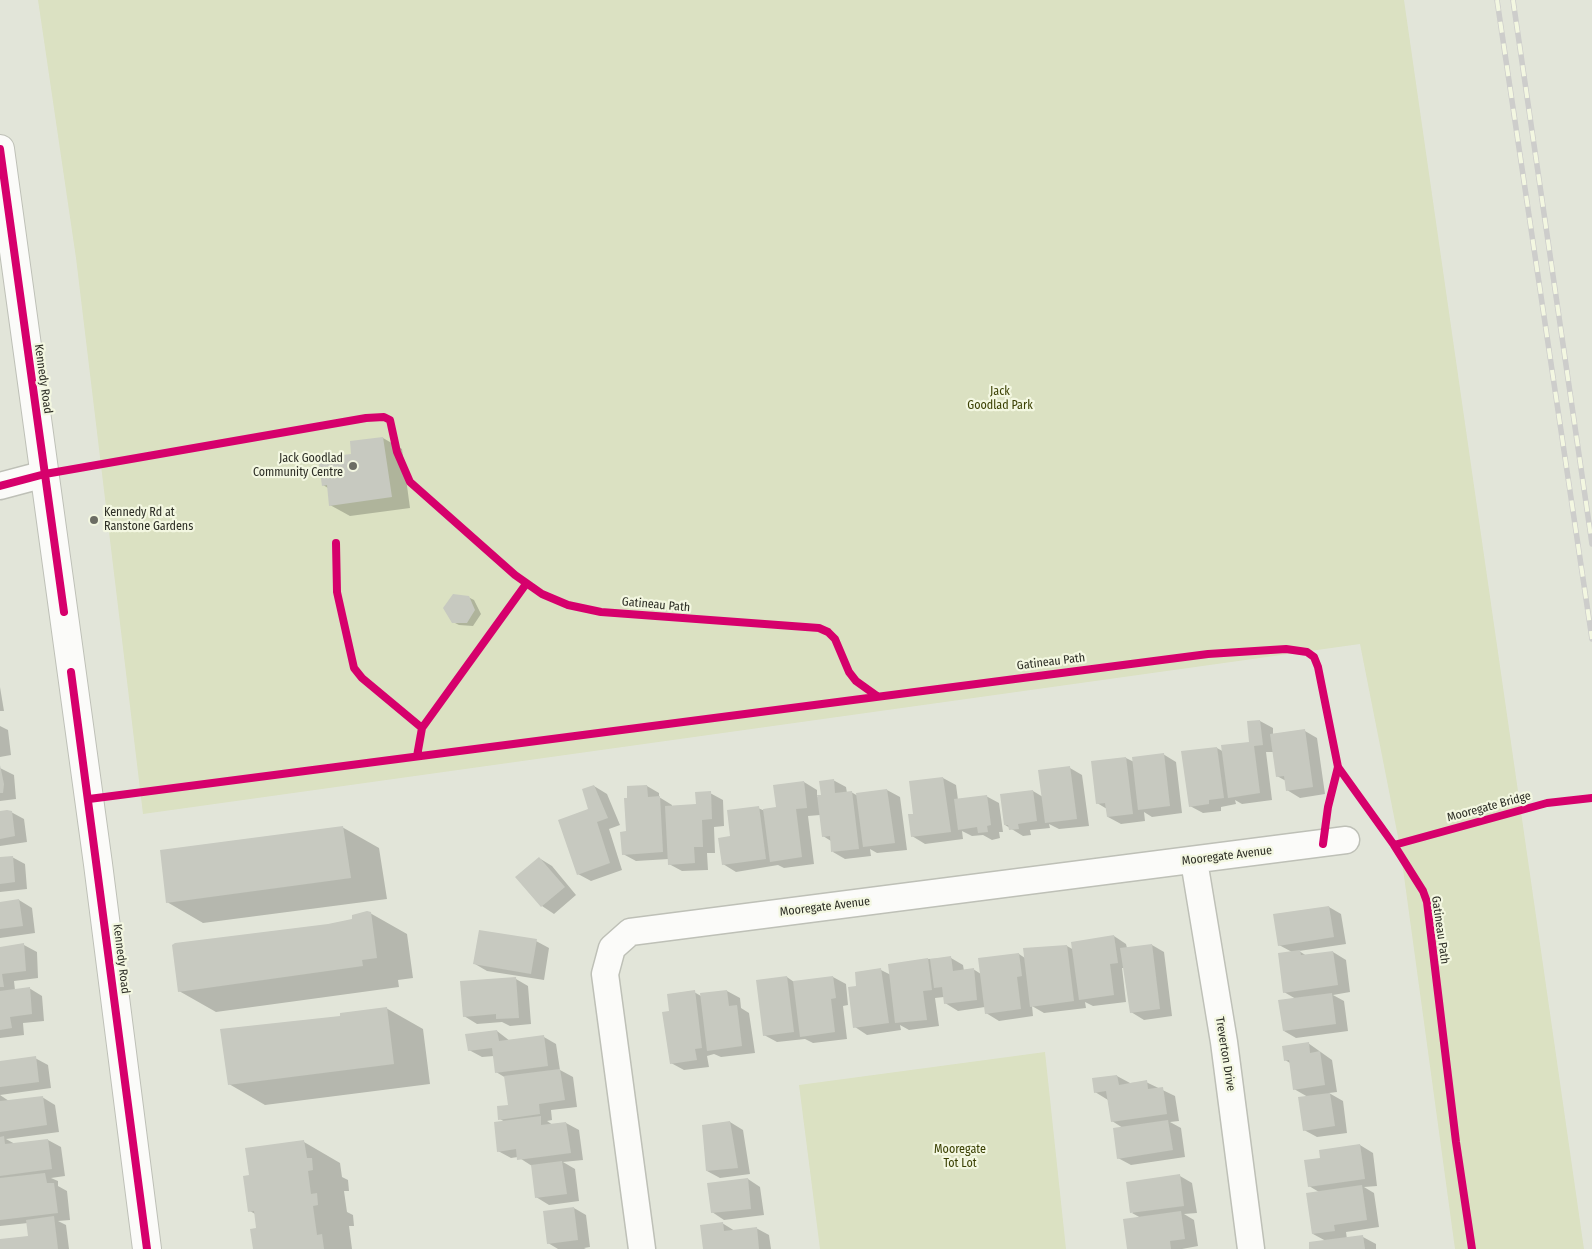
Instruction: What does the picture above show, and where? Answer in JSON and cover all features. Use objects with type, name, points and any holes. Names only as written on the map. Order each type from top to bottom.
[{"type":"main road","name":"Kennedy Road","points":[[0,149],[98,864],[147,1249]]},
{"type":"street","points":[[0,486],[44,474]]},
{"type":"street","name":"Mooregate Avenue","points":[[642,1249],[605,974],[612,948],[630,932],[1346,840]]},
{"type":"street","name":"Treverton Drive","points":[[1194,861],[1224,1042],[1251,1249]]},
{"type":"green space","name":"Jack Goodlad Park","points":[[38,0],[1404,0],[1584,1249],[1455,1249],[1400,847],[1360,644],[143,814],[76,258]]},
{"type":"green space","name":"Mooregate Tot Lot","points":[[1045,1052],[1066,1249],[820,1249],[799,1085]]},
{"type":"building","name":"Jack Goodlad Community Centre","points":[[383,437],[392,497],[329,506],[327,485],[322,486],[318,458],[351,454],[350,441]]},
{"type":"building","points":[[453,594],[469,596],[475,610],[467,623],[452,623],[443,608]]},
{"type":"building","points":[[1260,720],[1263,745],[1254,746],[1260,793],[1228,798],[1221,745],[1249,742],[1247,721]]},
{"type":"building","points":[[1305,729],[1313,787],[1286,791],[1284,776],[1276,777],[1270,734]]},
{"type":"building","points":[[1217,747],[1224,798],[1209,800],[1209,804],[1189,807],[1181,751]]},
{"type":"building","points":[[1164,753],[1170,806],[1138,810],[1132,757]]},
{"type":"building","points":[[1126,757],[1133,814],[1107,817],[1105,803],[1096,804],[1091,761]]},
{"type":"building","points":[[0,765],[4,784],[3,793],[0,793]]},
{"type":"building","points":[[1070,766],[1077,819],[1045,823],[1038,770]]},
{"type":"building","points":[[943,777],[951,832],[911,837],[908,814],[913,814],[909,781]]},
{"type":"building","points":[[834,779],[835,793],[852,791],[859,849],[831,852],[830,836],[822,837],[817,795],[821,795],[819,781]]},
{"type":"building","points":[[804,781],[807,808],[796,809],[802,857],[770,862],[763,809],[776,807],[773,785]]},
{"type":"building","points":[[594,785],[608,818],[597,822],[610,863],[577,875],[558,820],[588,809],[582,789]]},
{"type":"building","points":[[647,785],[648,797],[660,796],[663,852],[622,855],[620,832],[626,831],[624,798],[627,798],[627,786]]},
{"type":"building","points":[[887,789],[895,843],[863,847],[856,793]]},
{"type":"building","points":[[1033,790],[1037,821],[1018,824],[1019,829],[1009,830],[1008,825],[1004,825],[1000,794]]},
{"type":"building","points":[[711,791],[712,819],[702,820],[703,847],[694,847],[695,863],[668,865],[665,806],[696,804],[695,792]]},
{"type":"building","points":[[987,795],[991,825],[987,826],[988,832],[978,833],[977,827],[958,830],[954,799]]},
{"type":"building","points":[[759,806],[766,859],[722,865],[718,838],[730,836],[727,810]]},
{"type":"building","points":[[0,811],[12,811],[15,836],[0,839]]},
{"type":"building","points":[[343,826],[351,878],[166,903],[160,850]]},
{"type":"building","points":[[13,856],[15,882],[0,884],[0,857]]},
{"type":"building","points":[[539,857],[565,887],[541,907],[515,877]]},
{"type":"building","points":[[19,899],[23,926],[0,929],[0,902]]},
{"type":"building","points":[[1329,906],[1334,937],[1278,946],[1273,914]]},
{"type":"building","points":[[367,911],[371,912],[377,958],[362,960],[363,966],[178,992],[172,945],[175,943],[328,924],[352,919],[352,915]]},
{"type":"building","points":[[479,930],[537,939],[531,974],[473,964]]},
{"type":"building","points":[[1114,935],[1118,963],[1110,964],[1114,995],[1079,1000],[1071,942]]},
{"type":"building","points":[[24,943],[26,971],[2,974],[4,987],[0,987],[0,947]]},
{"type":"building","points":[[1152,944],[1160,1009],[1130,1013],[1120,948]]},
{"type":"building","points":[[1067,945],[1074,1001],[1030,1007],[1023,948]]},
{"type":"building","points":[[1300,950],[1301,955],[1333,951],[1338,985],[1283,993],[1278,953]]},
{"type":"building","points":[[1019,953],[1022,976],[1017,977],[1021,1009],[985,1014],[978,958]]},
{"type":"building","points":[[951,956],[953,971],[974,968],[977,1000],[944,1004],[942,987],[934,988],[930,959]]},
{"type":"building","points":[[928,958],[932,990],[923,991],[927,1020],[895,1023],[888,964]]},
{"type":"building","points":[[881,968],[889,1023],[853,1028],[848,987],[856,986],[855,972]]},
{"type":"building","points":[[787,976],[794,1032],[763,1036],[756,980]]},
{"type":"building","points":[[833,976],[836,998],[831,999],[835,1032],[800,1037],[793,981]]},
{"type":"building","points":[[516,977],[519,1018],[496,1019],[496,1014],[463,1017],[460,981]]},
{"type":"building","points":[[30,987],[32,1014],[10,1017],[12,1028],[0,1030],[0,991]]},
{"type":"building","points":[[695,990],[702,1048],[695,1049],[697,1060],[670,1064],[662,1012],[669,1011],[667,994]]},
{"type":"building","points":[[727,990],[729,1006],[737,1005],[742,1046],[707,1051],[700,993]]},
{"type":"building","points":[[1332,993],[1336,1024],[1283,1031],[1278,1000]]},
{"type":"building","points":[[387,1007],[394,1064],[228,1085],[220,1029],[340,1016],[340,1013]]},
{"type":"building","points":[[497,1030],[499,1041],[544,1035],[548,1066],[495,1073],[492,1048],[468,1051],[465,1034]]},
{"type":"building","points":[[1309,1042],[1310,1053],[1320,1051],[1325,1085],[1293,1090],[1289,1060],[1284,1061],[1282,1046]]},
{"type":"building","points":[[36,1056],[39,1082],[0,1087],[0,1061]]},
{"type":"building","points":[[560,1069],[565,1100],[539,1104],[540,1114],[498,1120],[497,1106],[508,1105],[504,1076]]},
{"type":"building","points":[[1117,1075],[1119,1085],[1147,1080],[1148,1089],[1163,1087],[1167,1114],[1111,1122],[1106,1091],[1094,1093],[1092,1078]]},
{"type":"building","points":[[1330,1093],[1335,1126],[1303,1131],[1298,1097]]},
{"type":"building","points":[[43,1096],[47,1125],[0,1132],[0,1101]]},
{"type":"building","points":[[541,1116],[541,1125],[566,1122],[571,1153],[517,1160],[516,1149],[497,1152],[494,1122]]},
{"type":"building","points":[[1168,1120],[1173,1150],[1117,1159],[1113,1128]]},
{"type":"building","points":[[730,1121],[738,1168],[706,1171],[702,1125]]},
{"type":"building","points":[[4,1136],[5,1144],[48,1139],[52,1169],[0,1176],[0,1137]]},
{"type":"building","points":[[304,1140],[307,1158],[312,1158],[313,1170],[308,1171],[311,1194],[317,1193],[318,1205],[313,1206],[317,1235],[322,1234],[324,1249],[253,1249],[250,1229],[256,1228],[254,1211],[248,1212],[243,1176],[249,1175],[245,1148]]},
{"type":"building","points":[[1360,1144],[1365,1179],[1308,1187],[1304,1160],[1320,1158],[1319,1150]]},
{"type":"building","points":[[562,1161],[567,1194],[535,1198],[531,1165]]},
{"type":"building","points":[[45,1173],[47,1183],[54,1183],[58,1213],[0,1220],[0,1178]]},
{"type":"building","points":[[1180,1174],[1184,1206],[1130,1213],[1126,1182]]},
{"type":"building","points":[[748,1178],[751,1209],[711,1213],[707,1183]]},
{"type":"building","points":[[1362,1185],[1367,1220],[1334,1225],[1335,1231],[1312,1234],[1306,1193]]},
{"type":"building","points":[[574,1207],[578,1240],[547,1244],[543,1211]]},
{"type":"building","points":[[1181,1211],[1185,1239],[1170,1241],[1171,1249],[1127,1249],[1123,1219]]},
{"type":"building","points":[[54,1216],[58,1249],[0,1249],[0,1239],[28,1236],[26,1220]]},
{"type":"building","points":[[723,1222],[724,1231],[757,1227],[759,1249],[703,1249],[700,1225]]},
{"type":"building","points":[[1363,1235],[1365,1249],[1309,1249],[1309,1242]]},
{"type":"railway","points":[[1497,0],[1592,639]]},
{"type":"railway","points":[[1513,0],[1592,544]]},
{"type":"cycle path","points":[[0,149],[64,612]]},
{"type":"cycle path","name":"Gatineau Path","points":[[0,486],[45,474],[366,418],[384,417],[390,420],[397,452],[410,482],[515,575],[542,594],[568,605],[601,612],[819,628],[828,632],[835,639],[849,672],[856,681],[877,696]]},
{"type":"cycle path","points":[[336,543],[337,592],[354,668],[362,678],[422,728]]},
{"type":"cycle path","points":[[417,756],[422,728],[526,584]]},
{"type":"cycle path","name":"Gatineau Path","points":[[89,799],[1208,654],[1286,649],[1307,652],[1314,657],[1318,667],[1338,767],[1394,845],[1423,891],[1427,902],[1456,1142],[1472,1249]]},
{"type":"cycle path","points":[[71,672],[147,1249]]},
{"type":"cycle path","points":[[1323,844],[1328,807],[1338,767]]},
{"type":"cycle path","name":"Mooregate Bridge","points":[[1394,845],[1547,803],[1592,798]]},
{"type":"place","name":"Jack Goodlad Community Centre","points":[[353,466]]},
{"type":"place","name":"Kennedy Rd at Ranstone Gardens","points":[[94,520]]}]
